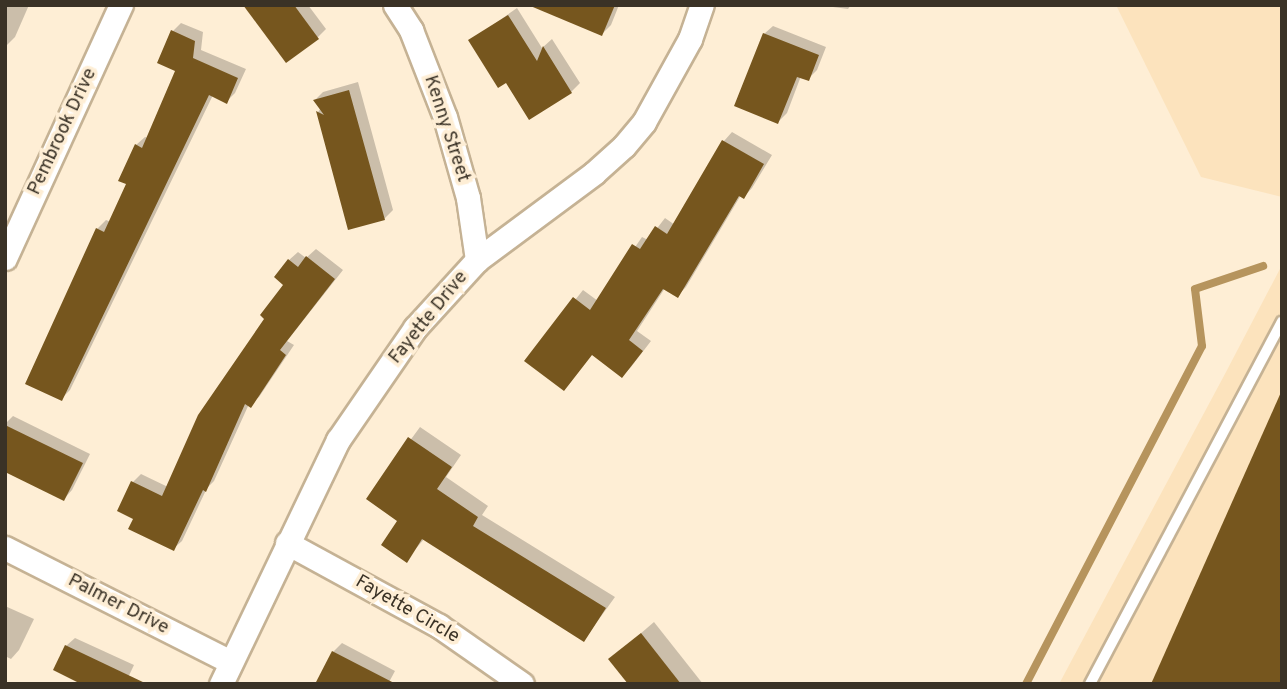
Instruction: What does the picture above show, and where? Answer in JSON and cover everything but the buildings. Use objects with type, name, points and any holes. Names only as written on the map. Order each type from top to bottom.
[{"type":"street","name":"Pembrook Drive","points":[[5,258],[121,5]]},
{"type":"street","name":"Kenny Street","points":[[396,5],[411,30],[445,117],[468,198],[477,260]]},
{"type":"street","name":"Fayette Drive","points":[[221,684],[338,440],[415,328],[477,260],[594,173],[624,146],[644,122],[684,51],[702,5]]},
{"type":"street","name":"Fayette Circle","points":[[287,543],[439,626],[522,684]]},
{"type":"street","name":"Palmer Drive","points":[[5,548],[231,662]]},
{"type":"lane","points":[[1090,684],[1282,322]]},
{"type":"shaded area","points":[[1116,5],[1282,5],[1282,197],[1201,177]]},
{"type":"shaded area","points":[[1282,265],[1282,684],[1059,684],[1226,372]]},
{"type":"waterway","points":[[1026,684],[1202,346],[1195,289],[1263,266]]}]
